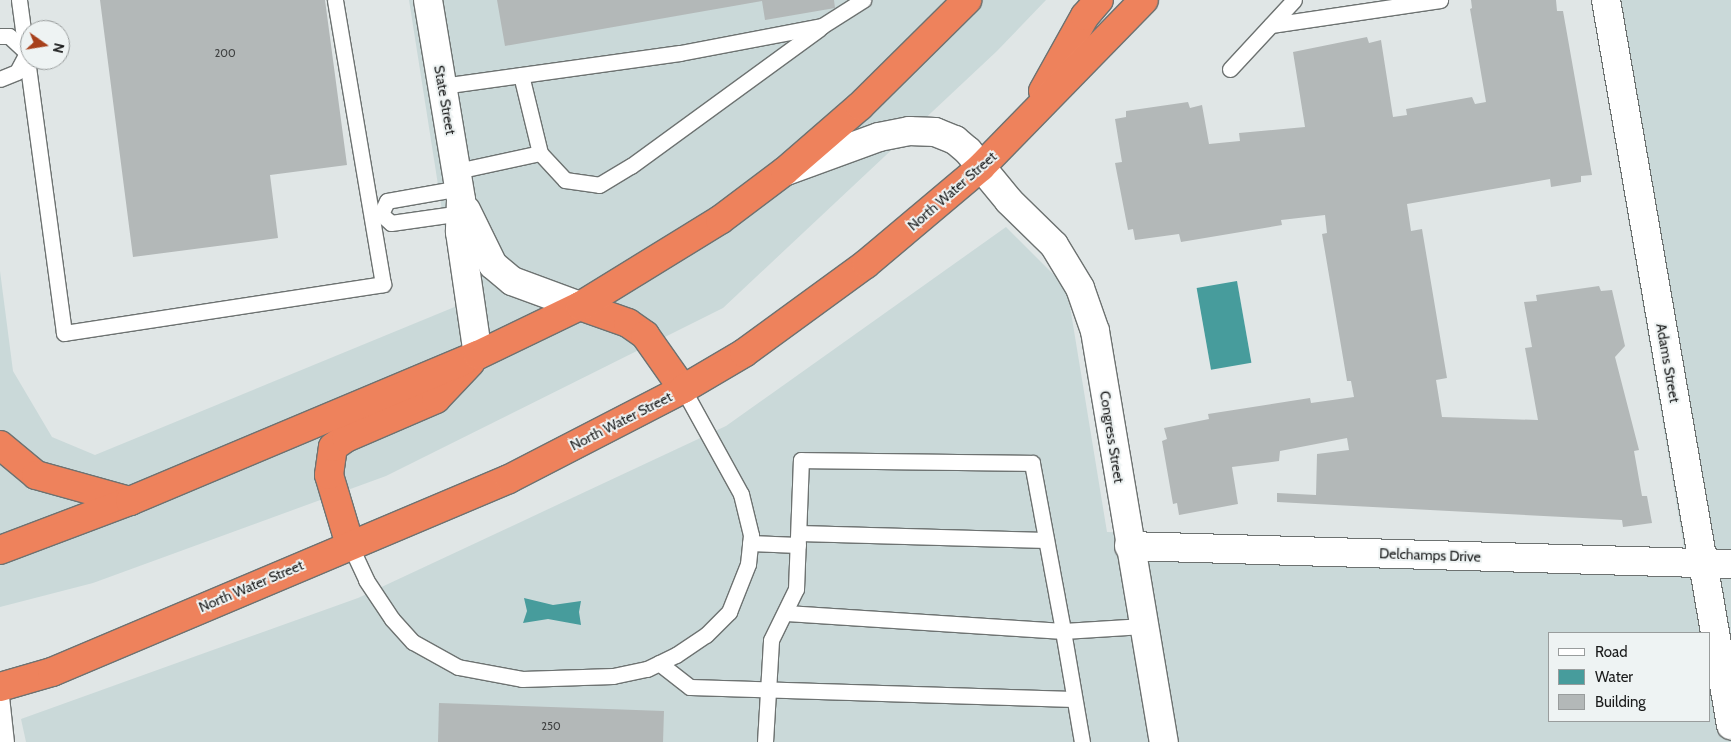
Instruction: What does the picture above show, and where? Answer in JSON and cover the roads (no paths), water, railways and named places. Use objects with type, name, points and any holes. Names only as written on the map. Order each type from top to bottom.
[{"type":"highway","points":[[1026,123],[1085,16],[1099,0]]},
{"type":"highway","name":"North Water Street","points":[[0,687],[52,672],[509,479],[683,389],[744,353],[866,264],[981,167],[1144,0]]},
{"type":"highway","points":[[0,550],[130,501],[478,355],[580,306],[720,220],[785,171],[860,106],[959,3]]},
{"type":"highway","points":[[580,306],[628,323],[645,335],[683,389]]},
{"type":"highway","points":[[350,545],[329,475],[328,460],[333,447],[346,438],[436,399],[478,355]]},
{"type":"highway","points":[[0,445],[36,475],[71,487],[130,501]]},
{"type":"street","name":"State Street","points":[[428,0],[460,193],[460,232],[478,355]]},
{"type":"street","name":"Adams Street","points":[[1606,0],[1731,726]]},
{"type":"street","name":"Congress Street","points":[[785,171],[879,137],[909,131],[935,132],[955,140],[1054,246],[1080,288],[1095,332],[1129,546],[1164,742]]},
{"type":"street","name":"State Street","points":[[460,193],[493,265],[512,281],[580,306]]},
{"type":"street","name":"Delchamps Drive","points":[[1129,546],[1731,564]]},
{"type":"lane","points":[[19,0],[22,20]]},
{"type":"lane","points":[[29,70],[64,333],[383,284],[376,215],[335,0]]},
{"type":"lane","points":[[521,75],[540,154],[565,180],[598,185],[631,166],[822,26],[863,0]]},
{"type":"lane","points":[[1230,69],[1294,0]]},
{"type":"lane","points":[[1271,25],[1440,0]]},
{"type":"lane","points":[[442,86],[680,53],[822,26]]},
{"type":"lane","points":[[0,36],[9,36],[20,46]]},
{"type":"lane","points":[[0,79],[17,72],[20,66]]},
{"type":"lane","points":[[376,215],[391,223],[460,193],[540,154]]},
{"type":"lane","points":[[376,215],[387,201],[460,193]]},
{"type":"lane","points":[[350,545],[366,580],[392,619],[413,642],[458,667],[522,678],[613,676],[659,663],[706,635],[729,612],[748,564],[751,535],[741,494],[683,389]]},
{"type":"lane","points":[[765,742],[771,640],[786,613],[796,589],[801,460],[1032,463],[1082,742]]},
{"type":"lane","points":[[750,543],[798,539],[1046,540]]},
{"type":"lane","points":[[786,613],[1063,632],[1144,626]]},
{"type":"lane","points":[[659,663],[690,687],[1074,698]]},
{"type":"lane","points":[[0,687],[6,742]]},
{"type":"water","points":[[1237,281],[1251,363],[1211,370],[1197,288]]},
{"type":"water","points":[[524,598],[553,605],[581,601],[579,612],[581,625],[548,619],[523,623],[527,611]]}]
